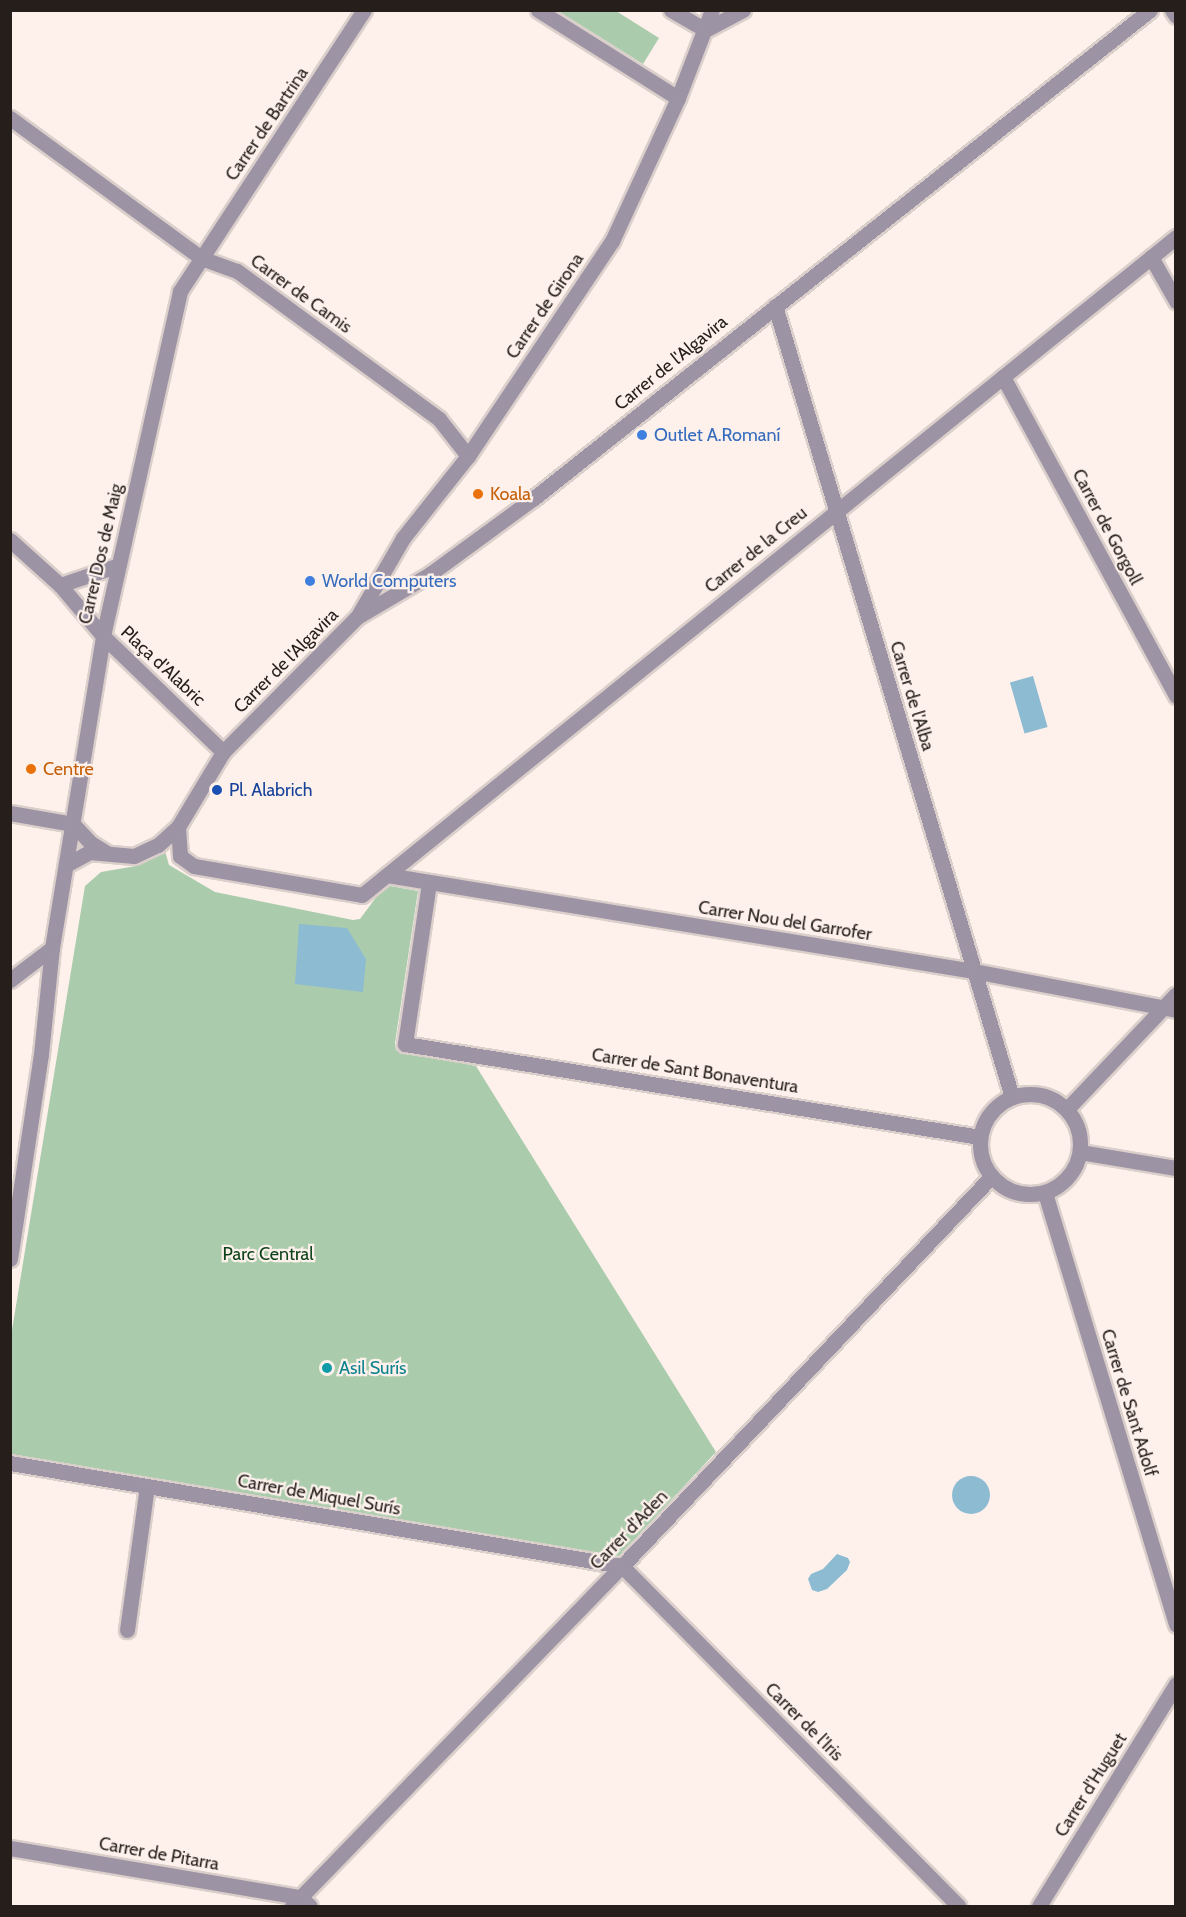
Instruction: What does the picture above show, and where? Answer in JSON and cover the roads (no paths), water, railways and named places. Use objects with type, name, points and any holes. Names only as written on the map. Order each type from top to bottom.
[{"type":"street","name":"Carrer de Bartrina","points":[[201,258],[364,10]]},
{"type":"street","points":[[538,10],[678,98]]},
{"type":"street","points":[[671,10],[705,30],[743,10]]},
{"type":"street","name":"Carrer de Girona","points":[[357,617],[403,538],[468,456],[612,241],[678,98],[712,10]]},
{"type":"street","name":"Carrer de l'Algavira","points":[[224,752],[357,617],[430,574],[534,498],[1150,10]]},
{"type":"street","points":[[1172,10],[1176,16]]},
{"type":"street","name":"Carrer de Camis","points":[[10,118],[201,258],[237,271],[430,412],[439,419],[468,456]]},
{"type":"street","name":"Carrer de la Creu","points":[[178,827],[180,856],[194,866],[362,895],[1176,237]]},
{"type":"street","points":[[1151,257],[1176,301]]},
{"type":"street","name":"Carrer Dos de Maig","points":[[10,1258],[41,1054],[52,948],[103,636],[180,291],[201,258]]},
{"type":"street","name":"Carrer de l'Alba","points":[[775,306],[1012,1096]]},
{"type":"street","name":"Carrer de Gorgoll","points":[[1003,377],[1176,696]]},
{"type":"street","name":"Plaça d'Alabric","points":[[10,540],[60,585],[103,636],[224,752]]},
{"type":"street","points":[[60,585],[119,565]]},
{"type":"street","points":[[66,865],[89,852],[134,856],[158,845],[178,827],[224,752]]},
{"type":"street","points":[[10,813],[73,824],[91,843],[108,854]]},
{"type":"street","name":"Carrer Nou del Garrofer","points":[[387,874],[429,884],[974,971],[1168,1009]]},
{"type":"street","name":"Carrer de Sant Bonaventura","points":[[429,884],[405,1044],[980,1137]]},
{"type":"street","points":[[10,980],[52,948]]},
{"type":"street","points":[[1067,1109],[1168,1009],[1176,994]]},
{"type":"street","points":[[1026,1093],[1055,1100],[1067,1109],[1078,1129],[1080,1152],[1068,1177],[1045,1193],[1016,1193],[991,1177],[980,1151],[980,1137],[990,1112],[1012,1096],[1026,1093]]},
{"type":"street","points":[[1080,1152],[1176,1168]]},
{"type":"street","name":"Carrer d'Aden","points":[[301,1903],[991,1177]]},
{"type":"street","name":"Carrer de Sant Adolf","points":[[1045,1193],[1176,1625]]},
{"type":"street","name":"Carrer de Miquel Surís","points":[[10,1463],[622,1566]]},
{"type":"street","points":[[127,1630],[147,1486]]},
{"type":"street","name":"Carrer de l'Iris","points":[[622,1566],[958,1906]]},
{"type":"street","name":"Carrer d'Huguet","points":[[1039,1906],[1176,1684]]},
{"type":"street","name":"Carrer de Pitarra","points":[[10,1848],[301,1903]]},
{"type":"water","points":[[1033,676],[1048,727],[1025,734],[1010,683]]},
{"type":"water","points":[[299,924],[347,928],[366,959],[363,992],[295,984]]},
{"type":"water","points":[[971,1476],[984,1482],[990,1495],[984,1508],[971,1514],[958,1508],[952,1495],[958,1482]]},
{"type":"water","points":[[837,1554],[848,1558],[850,1562],[847,1570],[827,1589],[818,1592],[812,1590],[808,1579],[811,1574],[823,1569]]},
{"type":"place","name":"Outlet A.Romaní","points":[[642,435]]},
{"type":"place","name":"Koala","points":[[478,494]]},
{"type":"place","name":"World Computers","points":[[310,581]]},
{"type":"place","name":"Centre","points":[[31,769]]},
{"type":"place","name":"Pl. Alabrich","points":[[217,790]]},
{"type":"place","name":"Asil Surís","points":[[327,1368]]},
{"type":"park label","name":"Parc Central","points":[[268,1254]]}]
